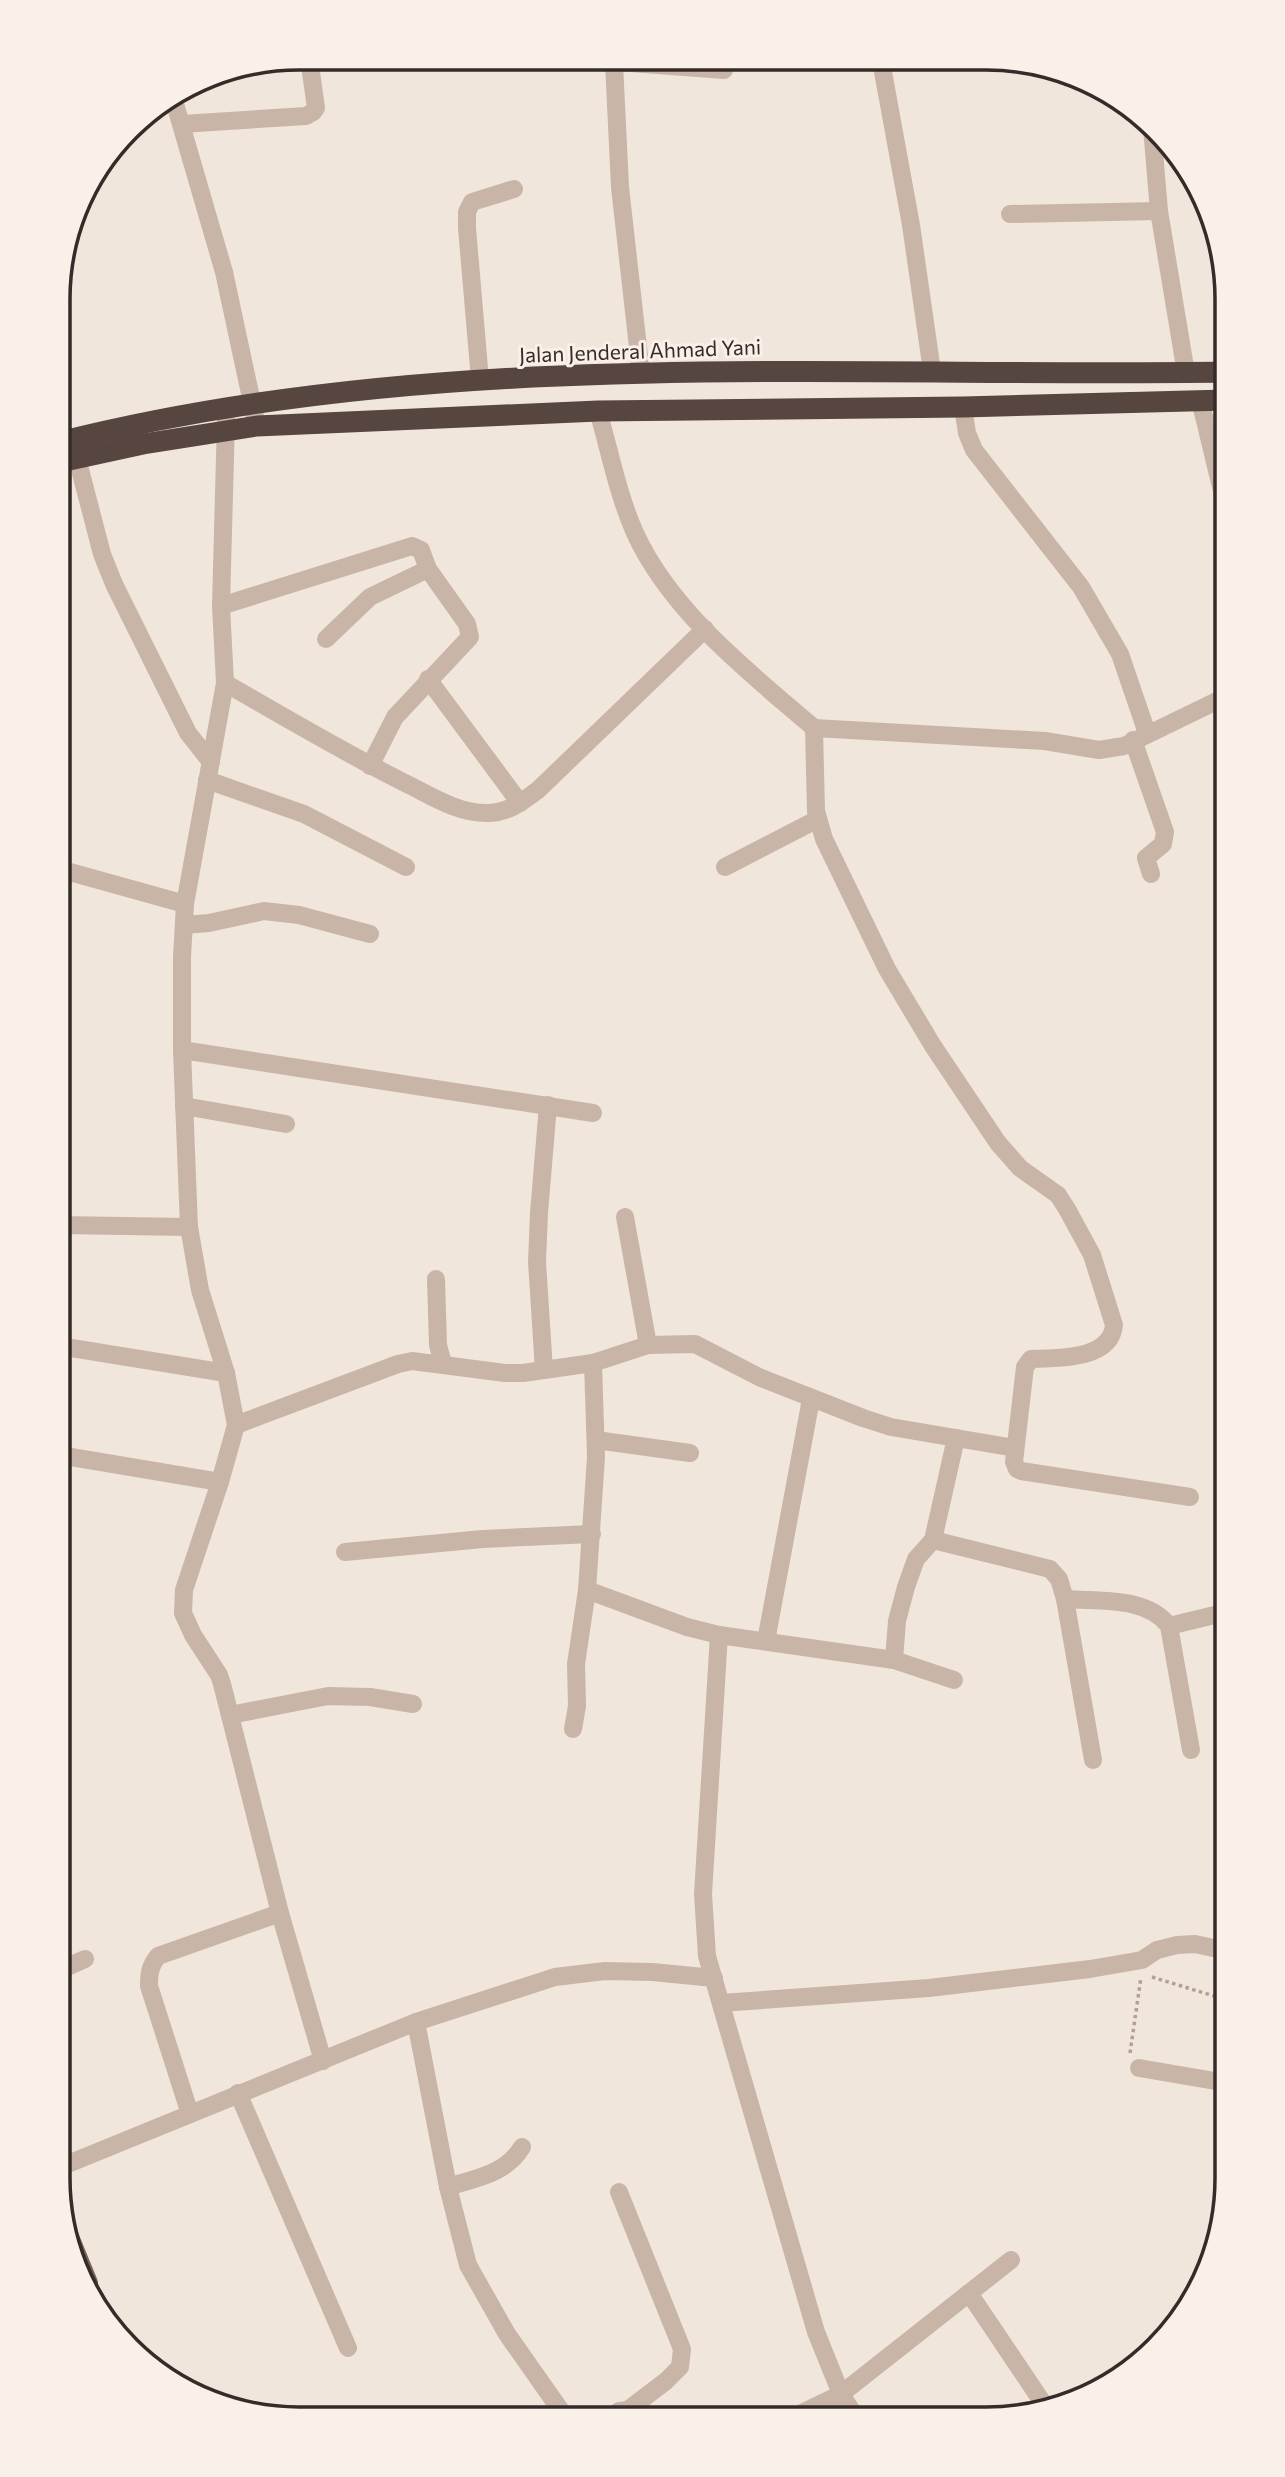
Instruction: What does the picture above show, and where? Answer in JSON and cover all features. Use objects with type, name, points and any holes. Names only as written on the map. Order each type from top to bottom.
[{"type":"highway","name":"Jalan Jenderal Ahmad Yani","points":[[70,440],[253,402],[470,381],[833,370],[1215,372]]},
{"type":"highway","points":[[463,417],[470,381]]},
{"type":"highway","points":[[70,460],[143,444],[257,426],[598,411],[963,408],[1215,400]]},
{"type":"street","points":[[182,124],[306,116],[316,108],[311,70]]},
{"type":"street","points":[[614,70],[620,187],[641,374]]},
{"type":"street","points":[[710,70],[724,71]]},
{"type":"street","points":[[883,70],[911,225],[932,371]]},
{"type":"street","points":[[176,106],[223,272],[257,426]]},
{"type":"street","points":[[1153,143],[1159,211],[1186,373]]},
{"type":"street","points":[[470,381],[467,212],[472,202],[514,190]]},
{"type":"street","points":[[1010,214],[1159,211]]},
{"type":"street","points":[[1199,400],[1215,464]]},
{"type":"street","points":[[225,408],[228,432],[221,606],[225,683],[186,904],[182,1050],[189,1227],[200,1290],[226,1373],[236,1425],[184,1590],[184,1613],[193,1635],[219,1675],[280,1913],[323,2061]]},
{"type":"street","points":[[963,408],[967,433],[974,450],[1074,575],[1120,654],[1165,832],[1163,844],[1146,858],[1151,874]]},
{"type":"street","points":[[598,411],[623,500],[636,534],[661,579],[736,661],[814,728],[1045,741],[1099,750],[1124,746],[1215,702]]},
{"type":"street","points":[[70,466],[114,584],[209,771],[304,814],[406,867]]},
{"type":"street","points":[[221,606],[412,547],[421,550],[428,569],[471,633],[467,642],[428,679],[389,724],[370,766]]},
{"type":"street","points":[[327,639],[370,597],[428,569]]},
{"type":"street","points":[[225,683],[370,766],[454,807],[489,814],[520,803],[538,790],[705,629]]},
{"type":"street","points":[[428,679],[520,803]]},
{"type":"street","points":[[814,728],[814,787],[818,819],[824,839],[887,969],[933,1046],[998,1143],[1020,1168],[1058,1195],[1091,1255],[1114,1325],[1108,1342],[1086,1354],[1031,1359],[1025,1367],[1015,1448],[1014,1462],[1017,1469],[1190,1497]]},
{"type":"street","points":[[724,867],[818,819]]},
{"type":"street","points":[[70,872],[186,904]]},
{"type":"street","points":[[184,925],[264,911],[299,915],[370,934]]},
{"type":"street","points":[[182,1050],[593,1113]]},
{"type":"street","points":[[184,1105],[286,1124]]},
{"type":"street","points":[[544,1370],[537,1262],[548,1105]]},
{"type":"street","points":[[625,1217],[648,1345]]},
{"type":"street","points":[[70,1224],[189,1227]]},
{"type":"street","points":[[436,1279],[438,1345],[443,1364]]},
{"type":"street","points":[[236,1425],[412,1361],[505,1373],[593,1363],[648,1345],[695,1344],[736,1367],[811,1399],[891,1427],[1015,1448]]},
{"type":"street","points":[[70,1348],[226,1373]]},
{"type":"street","points":[[573,1729],[577,1706],[576,1664],[592,1534],[596,1440],[593,1363]]},
{"type":"street","points":[[766,1641],[811,1399]]},
{"type":"street","points":[[894,1660],[897,1621],[906,1587],[916,1559],[933,1540],[956,1438]]},
{"type":"street","points":[[596,1440],[690,1453]]},
{"type":"street","points":[[70,1457],[220,1482]]},
{"type":"street","points":[[345,1552],[483,1539],[592,1534]]},
{"type":"street","points":[[933,1540],[1050,1569],[1059,1580],[1065,1600],[1093,1760]]},
{"type":"street","points":[[587,1590],[687,1627],[719,1635],[894,1660],[954,1680]]},
{"type":"street","points":[[1065,1600],[1138,1606],[1162,1617],[1169,1626],[1191,1750]]},
{"type":"street","points":[[1169,1626],[1215,1615]]},
{"type":"street","points":[[719,1635],[703,1894],[707,1956],[816,2332],[841,2394],[850,2407]]},
{"type":"street","points":[[230,1715],[328,1696],[370,1697],[413,1704]]},
{"type":"street","points":[[190,2114],[149,1986],[152,1964],[159,1956],[280,1913]]},
{"type":"street","points":[[721,2003],[929,1988],[1090,1969],[1142,1960],[1157,1950],[1177,1945],[1195,1944],[1215,1948]]},
{"type":"street","points":[[70,1966],[85,1959]]},
{"type":"street","points":[[70,2163],[416,2022],[555,1977],[605,1971],[714,1978]]},
{"type":"street","points":[[416,2022],[448,2187],[468,2265],[507,2334],[558,2407]]},
{"type":"street","points":[[1139,2068],[1215,2081]]},
{"type":"street","points":[[239,2093],[348,2348]]},
{"type":"street","points":[[448,2187],[502,2169],[515,2158],[522,2147]]},
{"type":"street","points":[[619,2192],[681,2349],[680,2367],[639,2407]]},
{"type":"street","points":[[814,2407],[841,2394],[1011,2260]]},
{"type":"street","points":[[970,2292],[1041,2400]]},
{"type":"path","points":[[1139,2068],[1132,2064],[1130,2052],[1141,1974],[1215,1996]]}]
